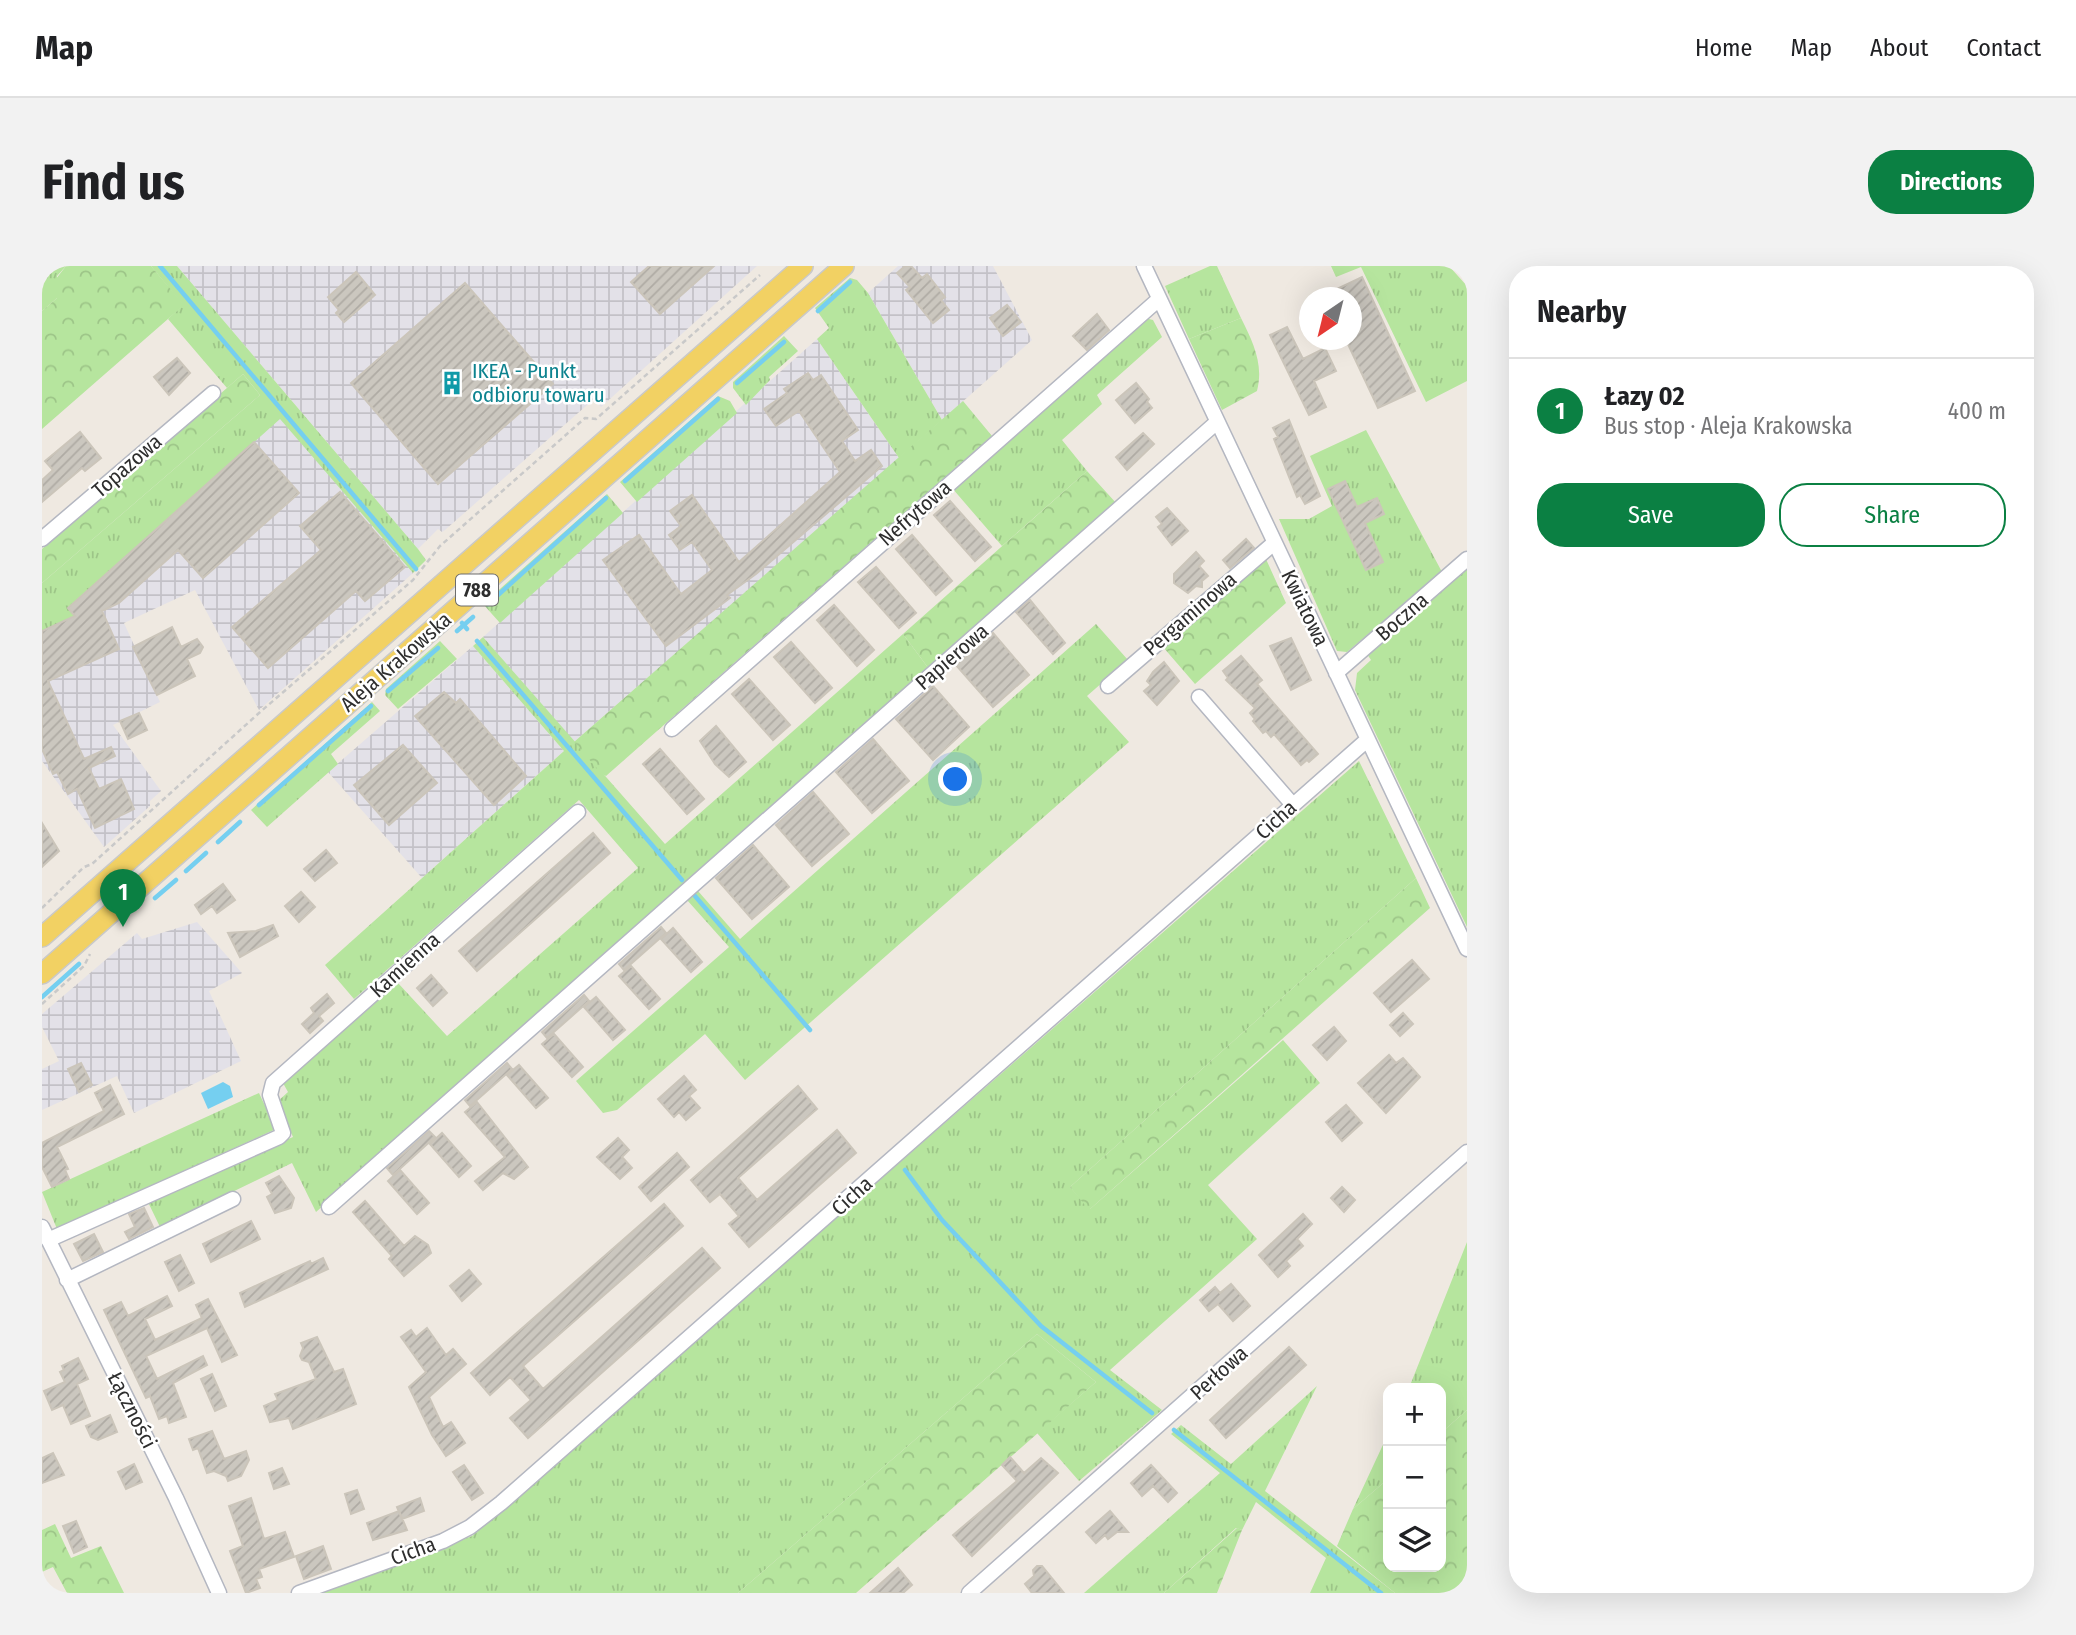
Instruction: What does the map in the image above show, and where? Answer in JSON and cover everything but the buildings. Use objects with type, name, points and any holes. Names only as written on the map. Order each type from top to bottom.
[{"type":"main road","name":"Aleja Krakowska","points":[[42,937],[803,266]]},
{"type":"main road","name":"Aleja Krakowska","points":[[42,974],[844,266]]},
{"type":"street","name":"Kwiatowa","points":[[1144,266],[1467,949]]},
{"type":"street","name":"Nefrytowa","points":[[672,729],[1159,299]]},
{"type":"street","name":"Topazowa","points":[[42,540],[213,393]]},
{"type":"street","name":"Papierowa","points":[[329,1206],[1217,422]]},
{"type":"street","name":"Pergaminowa","points":[[1108,685],[1273,543]]},
{"type":"street","name":"Boczna","points":[[1336,673],[1467,559]]},
{"type":"street","points":[[1199,697],[1293,805]]},
{"type":"street","name":"Cicha","points":[[299,1593],[443,1541],[470,1527],[501,1503],[1367,740]]},
{"type":"street","name":"Kamienna","points":[[45,1234],[272,1141],[283,1133],[270,1095],[272,1083],[578,812]]},
{"type":"street","name":"Perłowa","points":[[969,1593],[1467,1152]]},
{"type":"street","points":[[67,1280],[233,1199]]},
{"type":"street","name":"Łączności","points":[[45,1234],[176,1497],[219,1593]]},
{"type":"path","points":[[42,908],[84,867],[92,864],[259,713],[413,580],[440,546],[585,418],[596,419],[760,275]]},
{"type":"path","points":[[42,1004],[85,967],[92,950]]},
{"type":"shaded area","points":[[177,266],[757,266],[601,407],[594,399],[445,530],[442,532],[438,529],[418,549]]},
{"type":"shaded area","points":[[898,266],[993,266],[1032,340],[942,420],[868,293]]},
{"type":"shaded area","points":[[817,339],[899,458],[574,742],[483,637]]},
{"type":"shaded area","points":[[280,418],[413,573],[259,710],[195,590],[124,623],[160,702],[113,725],[161,791],[150,801],[150,806],[104,847],[42,761],[42,631],[74,616],[68,608]]},
{"type":"shaded area","points":[[473,646],[564,751],[422,878],[328,772]]},
{"type":"shaded area","points":[[197,922],[242,973],[209,991],[241,1061],[134,1113],[117,1076],[42,1110],[42,1069],[59,1061],[42,1027],[42,1014],[137,933],[142,939]]},
{"type":"green space","points":[[42,266],[66,266],[57,276],[57,298],[42,311]]},
{"type":"green space","points":[[66,266],[151,266],[184,305],[42,429],[42,311],[57,298],[52,284]]},
{"type":"green space","points":[[151,266],[177,266],[418,549],[426,560],[413,573],[280,419],[68,608],[75,616],[42,631],[42,583],[260,395],[243,374],[227,388],[168,319],[183,305]]},
{"type":"green space","points":[[1210,266],[1217,266],[1241,318],[1189,339],[1165,286]]},
{"type":"green space","points":[[1331,266],[1449,266],[1467,286],[1467,381],[1426,402],[1361,267],[1336,277]]},
{"type":"green space","points":[[850,278],[857,280],[868,293],[942,420],[899,458],[817,339],[829,328],[815,308]]},
{"type":"green space","points":[[1145,318],[1153,320],[1162,337],[1097,395],[1102,404],[1062,440],[1087,471],[1002,546],[952,488]]},
{"type":"green space","points":[[1241,318],[1258,362],[1257,391],[1222,410],[1189,339]]},
{"type":"green space","points":[[784,336],[798,351],[769,377],[770,380],[746,405],[733,388],[733,382]]},
{"type":"green space","points":[[243,374],[260,395],[42,583],[42,549]]},
{"type":"green space","points":[[718,396],[730,401],[737,413],[637,502],[620,482]]},
{"type":"green space","points":[[963,401],[992,436],[606,776],[602,774],[574,742]]},
{"type":"green space","points":[[1366,430],[1442,572],[1347,652],[1337,651],[1279,519],[1309,519],[1332,506],[1310,456]]},
{"type":"green space","points":[[1087,471],[1117,504],[929,669],[903,634]]},
{"type":"green space","points":[[607,494],[623,513],[500,623],[483,604]]},
{"type":"green space","points":[[1265,557],[1286,603],[1195,684],[1163,647]]},
{"type":"green space","points":[[1467,565],[1467,927],[1355,690],[1357,673],[1371,660],[1367,654]]},
{"type":"green space","points":[[1096,624],[1128,660],[1087,696],[1129,742],[745,1080],[705,1034],[617,1110],[603,1113],[576,1081],[729,947],[687,900],[698,891],[740,939]]},
{"type":"green space","points":[[903,634],[929,669],[316,1212],[292,1163],[160,1227],[147,1200],[293,1137],[277,1102],[288,1092],[283,1083],[398,983],[447,1036],[638,868],[579,800],[354,999],[325,965],[564,751],[473,646],[483,637],[665,844]]},
{"type":"green space","points":[[440,641],[457,659],[398,709],[385,695],[386,689]]},
{"type":"green space","points":[[372,702],[380,711],[331,754],[338,764],[267,827],[251,810]]},
{"type":"green space","points":[[1359,761],[1416,878],[1070,1187],[1090,1209],[1283,1040],[1320,1083],[1208,1185],[1257,1239],[1110,1370],[1162,1410],[1079,1481],[1037,1433],[1096,1382],[1037,1334],[738,1593],[318,1593],[472,1536]]},
{"type":"green space","points":[[1416,878],[1430,908],[1089,1210],[1070,1187]]},
{"type":"green space","points":[[259,1093],[276,1129],[57,1229],[42,1192]]},
{"type":"green space","points":[[1467,1242],[1467,1410],[1446,1429],[1446,1383],[1411,1383]]},
{"type":"green space","points":[[1037,1334],[1096,1382],[856,1593],[738,1593]]},
{"type":"green space","points":[[1317,1386],[1265,1491],[1395,1593],[1310,1593],[1326,1558],[1256,1502],[1242,1530],[1236,1528],[1164,1593],[1084,1593],[1220,1473],[1171,1434],[1181,1425],[1231,1464]]},
{"type":"green space","points":[[1467,1410],[1467,1593],[1395,1593],[1337,1546],[1353,1509],[1383,1483],[1383,1572],[1446,1572],[1446,1429]]},
{"type":"green space","points":[[1383,1445],[1383,1483],[1353,1509]]},
{"type":"green space","points":[[55,1524],[71,1558],[101,1546],[124,1593],[67,1593],[53,1567],[42,1572],[42,1530]]},
{"type":"green space","points":[[1237,1528],[1242,1530],[1217,1593],[1164,1593]]},
{"type":"water","points":[[223,1082],[230,1086],[233,1097],[208,1109],[201,1093]]},
{"type":"waterway","points":[[160,266],[416,569]]},
{"type":"waterway","points":[[818,311],[850,282]]},
{"type":"waterway","points":[[737,383],[784,342]]},
{"type":"waterway","points":[[625,481],[718,399]]},
{"type":"waterway","points":[[488,604],[606,498]]},
{"type":"waterway","points":[[457,631],[473,617]]},
{"type":"waterway","points":[[462,623],[467,629]]},
{"type":"waterway","points":[[477,641],[682,880]]},
{"type":"waterway","points":[[388,691],[438,648]]},
{"type":"waterway","points":[[259,805],[371,706]]},
{"type":"waterway","points":[[218,842],[240,822]]},
{"type":"waterway","points":[[186,871],[206,853]]},
{"type":"waterway","points":[[155,898],[176,880]]},
{"type":"waterway","points":[[695,896],[810,1030]]},
{"type":"waterway","points":[[42,997],[79,964]]},
{"type":"waterway","points":[[905,1170],[942,1220],[1041,1326],[1152,1413]]},
{"type":"waterway","points":[[1174,1430],[1381,1593]]},
{"type":"place","name":"IKEA - Punkt odbioru towaru","points":[[452,383]]},
{"type":"place","name":"Łazy 02","points":[[123,927]]}]
